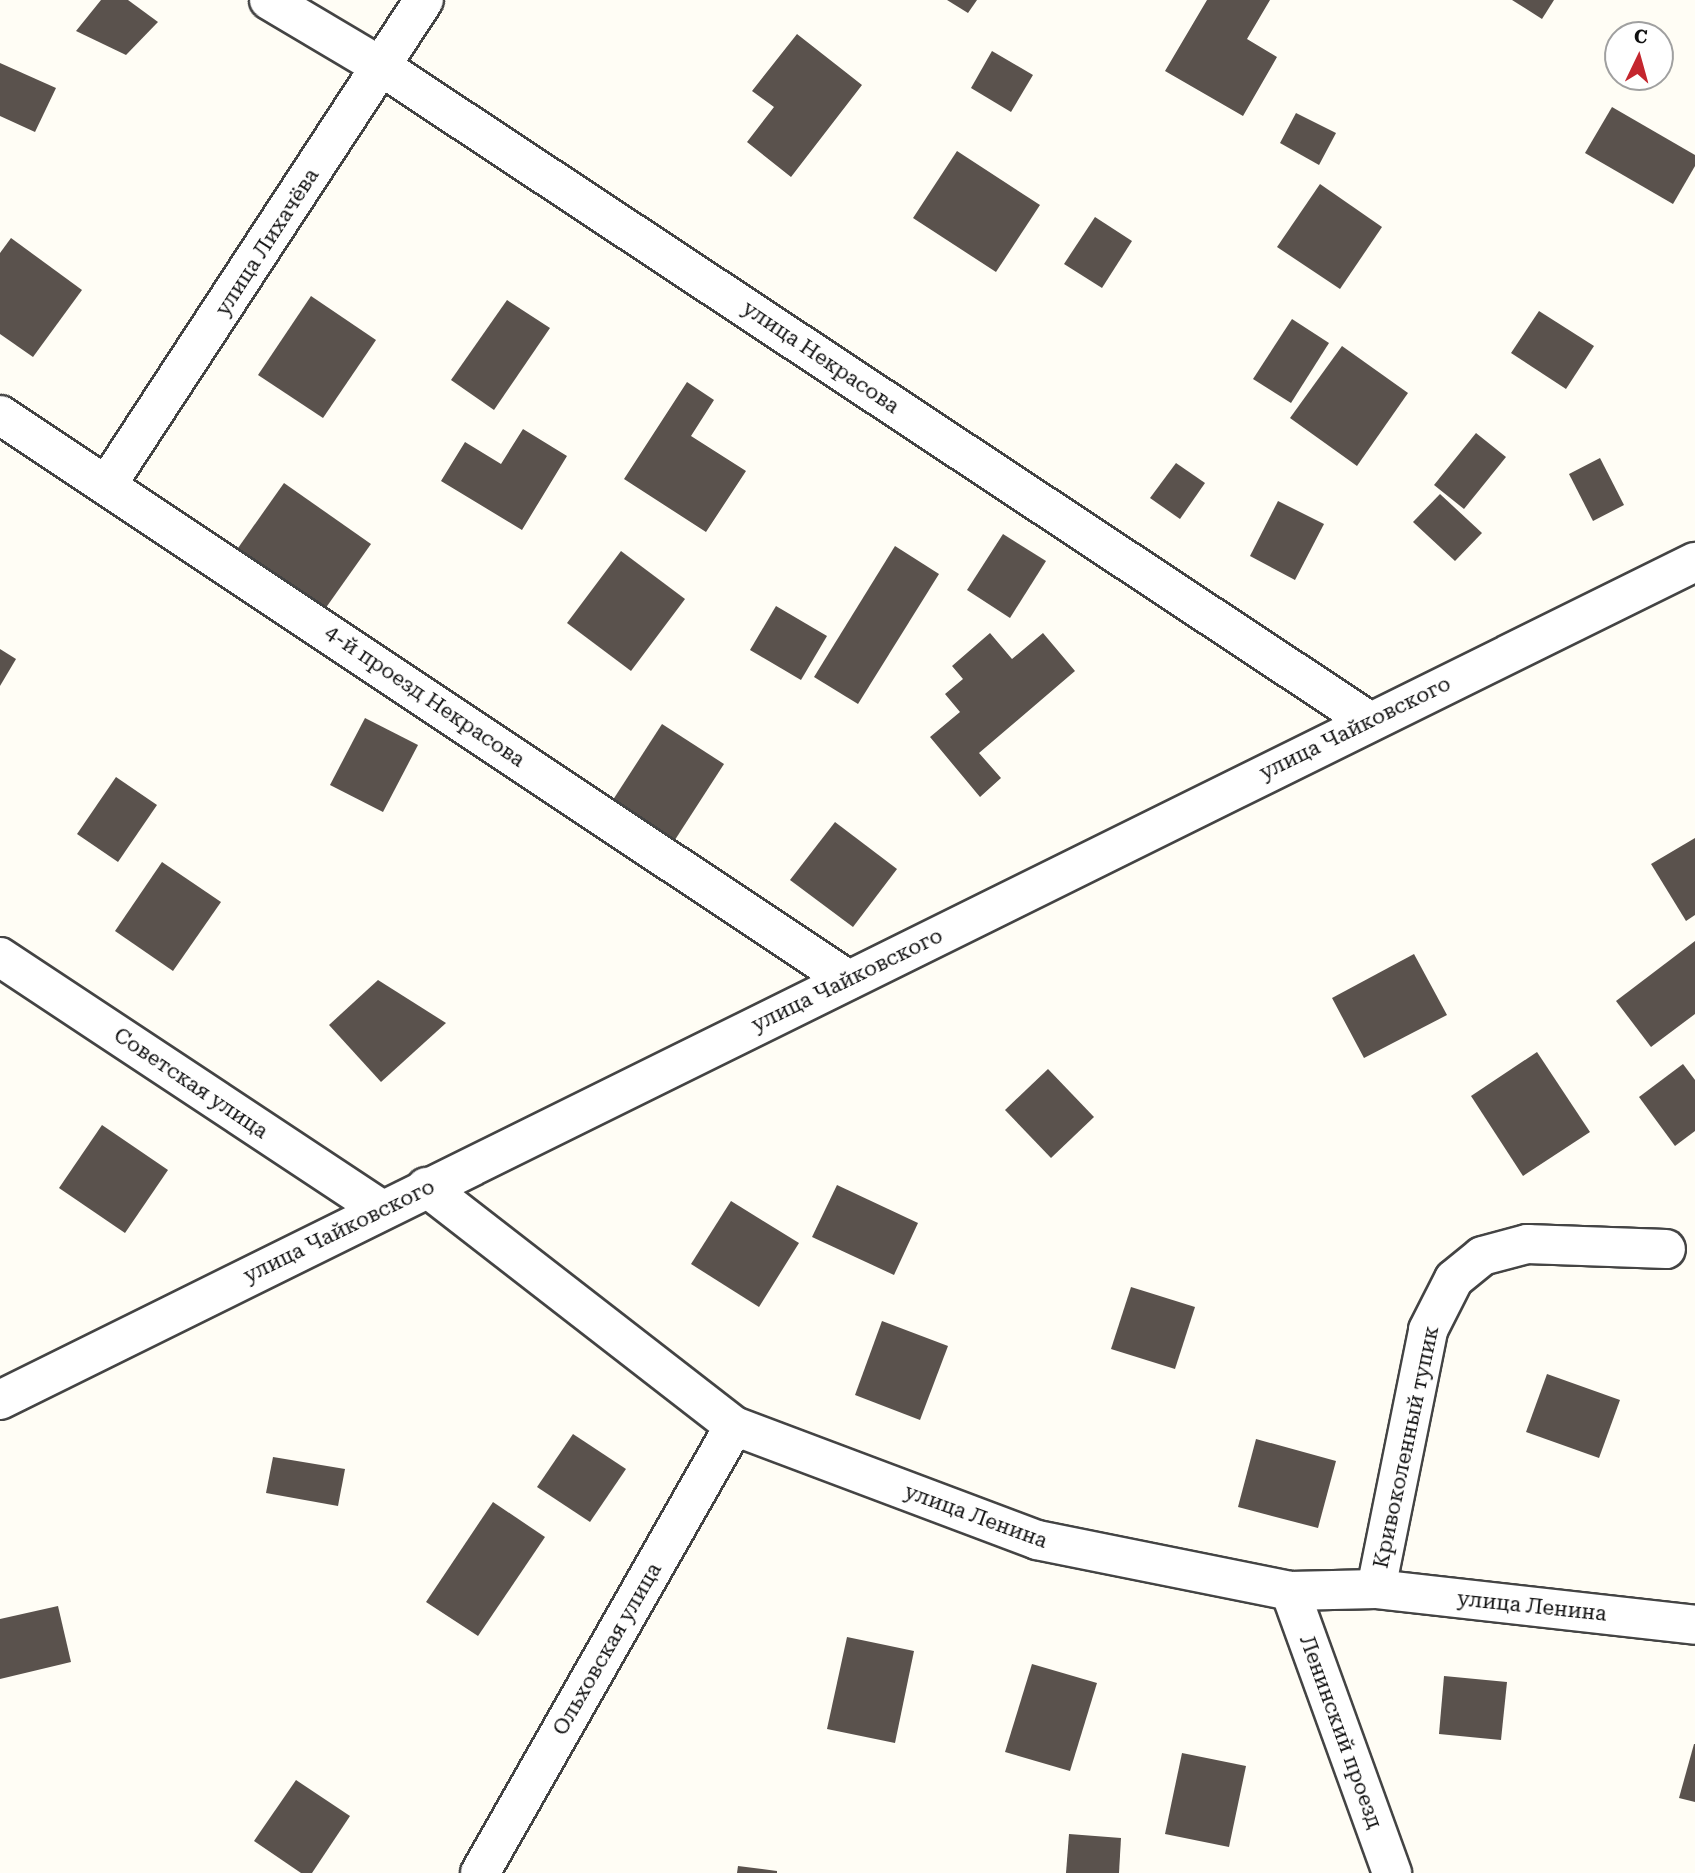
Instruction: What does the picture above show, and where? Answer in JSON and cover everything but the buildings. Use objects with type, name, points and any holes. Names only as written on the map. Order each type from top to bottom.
[{"type":"street","name":"улица Некрасова","points":[[269,0],[382,67],[1369,721]]},
{"type":"street","name":"улица Лихачёва","points":[[108,483],[424,0]]},
{"type":"street","name":"4-й проезд Некрасова","points":[[0,415],[108,483],[848,980]]},
{"type":"street","name":"улица Чайковского","points":[[0,1400],[381,1209],[1695,562]]},
{"type":"street","name":"Советская улица","points":[[0,957],[381,1209]]},
{"type":"street","name":"улица Ленина","points":[[426,1187],[734,1426],[1037,1540],[1290,1591],[1376,1588],[1695,1625]]},
{"type":"street","name":"Кривоколенный тупик","points":[[1376,1588],[1427,1330],[1454,1279],[1482,1256],[1527,1244],[1666,1249]]},
{"type":"street","name":"Ольховская улица","points":[[480,1873],[734,1426]]},
{"type":"street","name":"Ленинский проезд","points":[[1290,1591],[1392,1873]]}]
